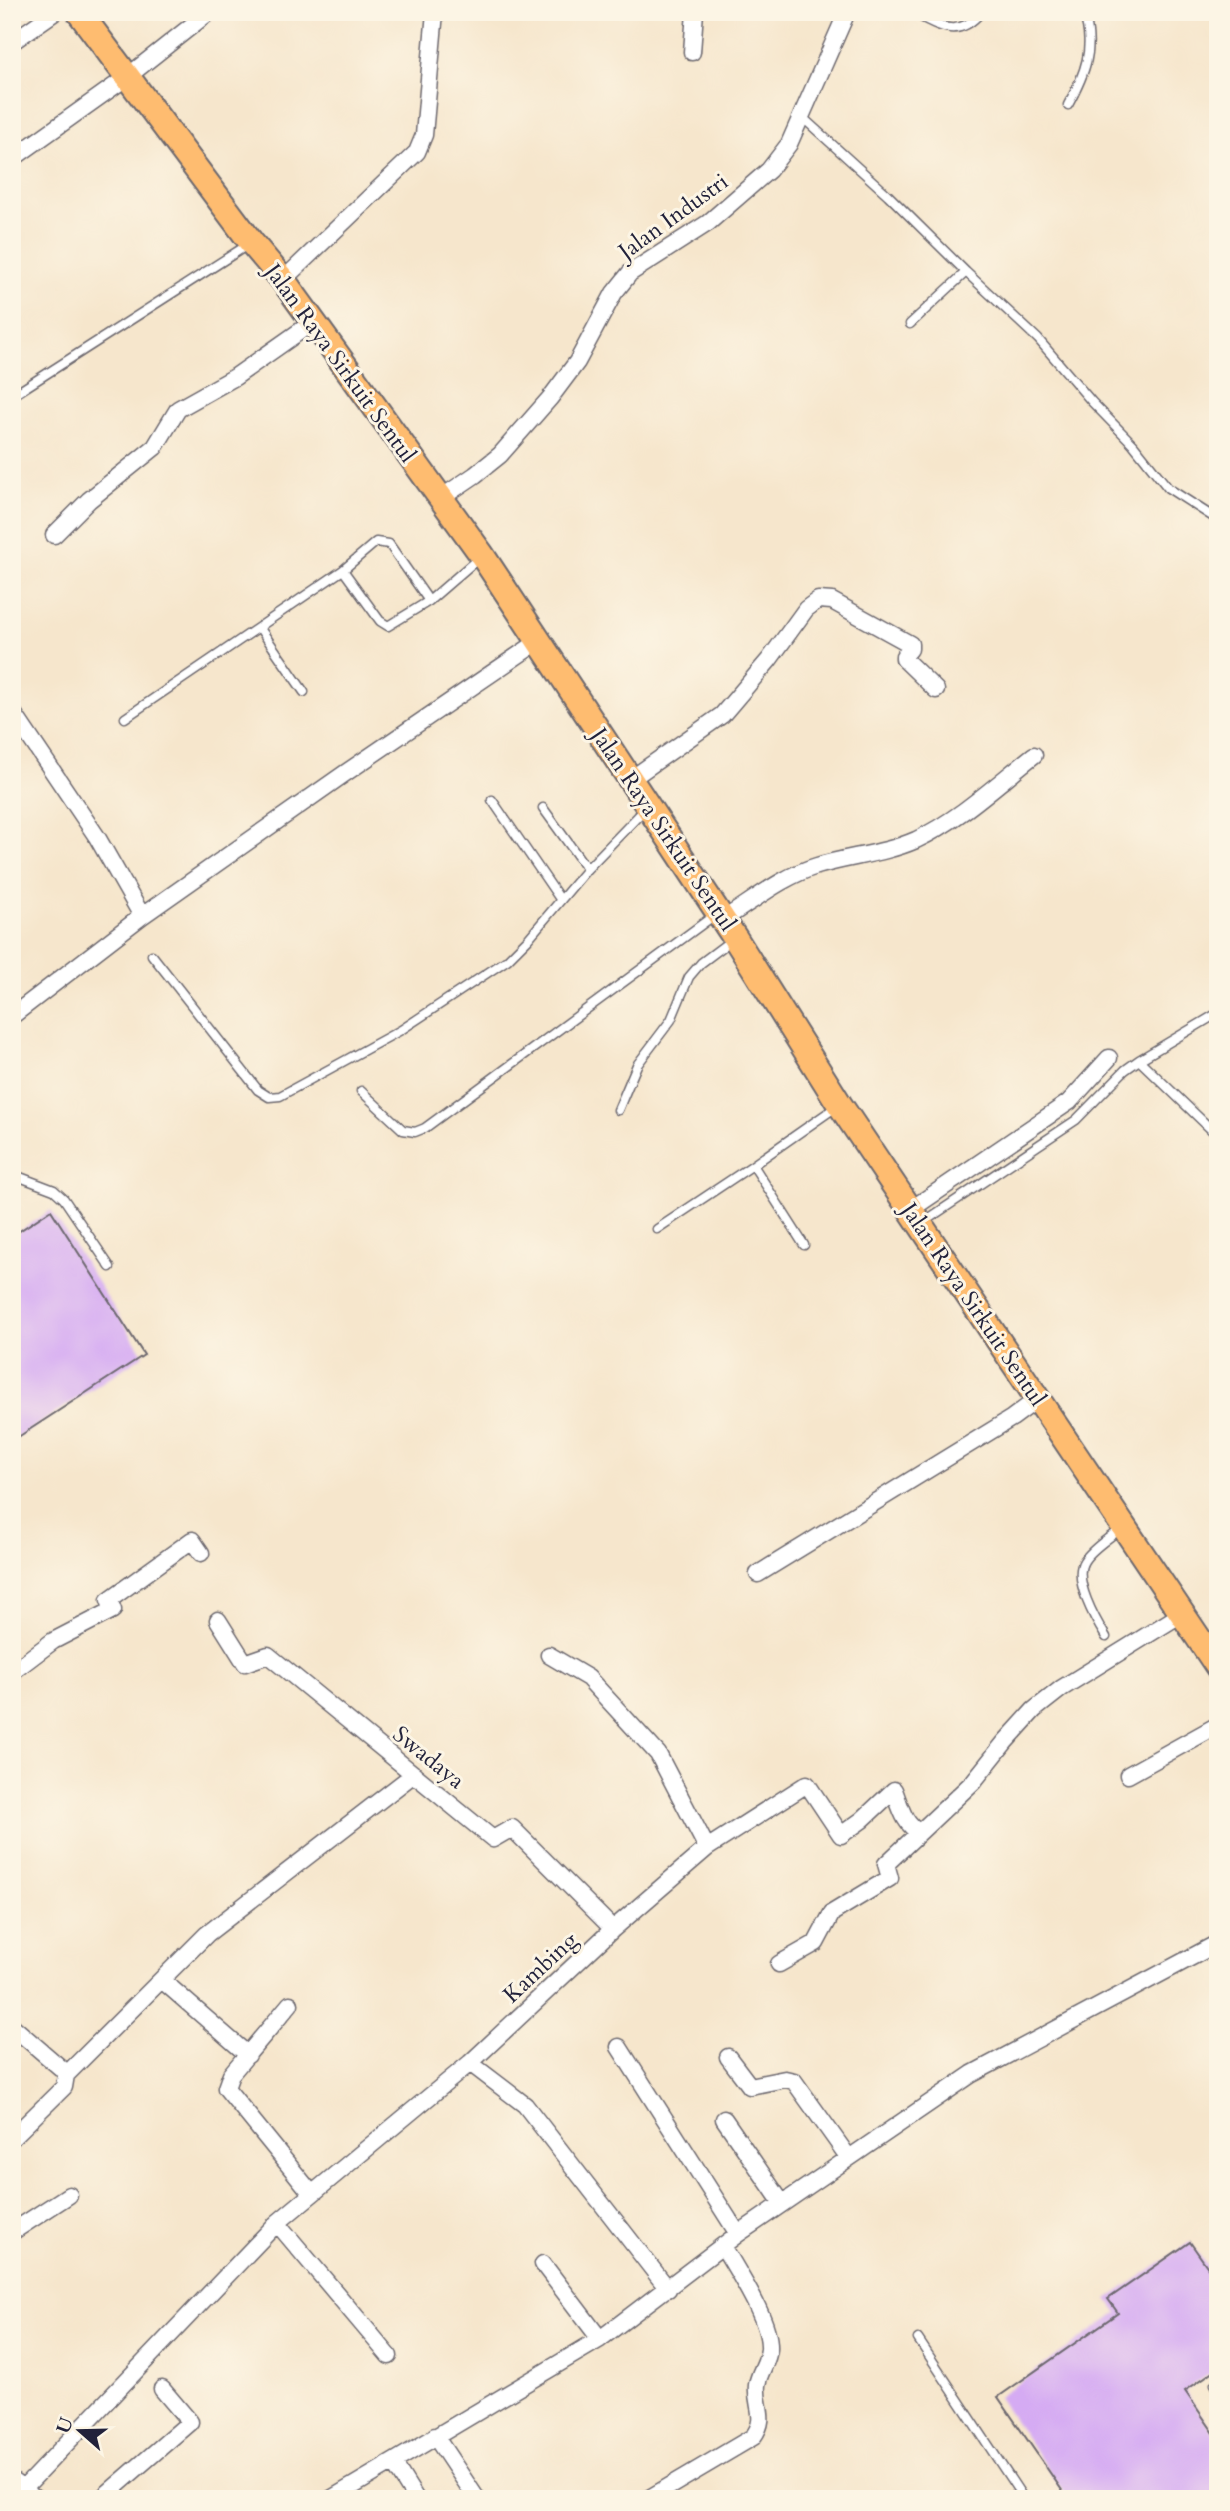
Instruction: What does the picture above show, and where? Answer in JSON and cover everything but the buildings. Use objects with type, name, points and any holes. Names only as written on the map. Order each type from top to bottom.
[{"type":"main road","name":"Jalan Raya Sirkuit Sentul","points":[[79,12],[251,242],[283,280],[482,555],[726,923],[914,1217],[1039,1398],[1218,1667]]},
{"type":"street","points":[[12,42],[55,12]]},
{"type":"street","points":[[12,159],[127,77],[209,12]]},
{"type":"street","points":[[283,280],[417,152],[424,135],[435,12]]},
{"type":"street","points":[[692,52],[695,12]]},
{"type":"street","name":"Jalan Industri","points":[[441,498],[500,455],[550,398],[577,362],[611,299],[630,273],[708,223],[762,178],[789,144],[847,12]]},
{"type":"street","points":[[54,535],[89,500],[155,447],[178,408],[235,377],[313,322]]},
{"type":"street","points":[[631,779],[733,704],[806,609],[818,600],[832,601],[910,644],[911,648],[904,659],[936,690]]},
{"type":"street","points":[[14,1012],[142,916],[539,641]]},
{"type":"street","points":[[12,711],[97,837],[142,916]]},
{"type":"street","points":[[726,923],[775,886],[815,866],[874,854],[918,839],[957,814],[1034,755]]},
{"type":"street","points":[[914,1217],[1069,1102],[1109,1058]]},
{"type":"street","points":[[758,1573],[1012,1418],[1039,1398]]},
{"type":"street","points":[[12,1672],[53,1641],[113,1610],[109,1600],[192,1540],[201,1553]]},
{"type":"street","points":[[779,1964],[816,1943],[832,1913],[890,1878],[886,1864],[973,1783],[1034,1710],[1062,1688],[1183,1613]]},
{"type":"street","name":"Swadaya","points":[[218,1620],[245,1663],[268,1655],[493,1839],[512,1828],[613,1929]]},
{"type":"street","points":[[549,1655],[588,1678],[658,1754],[706,1848]]},
{"type":"street","points":[[1128,1775],[1218,1725]]},
{"type":"street","points":[[12,2138],[64,2087],[66,2075],[207,1934],[414,1774]]},
{"type":"street","name":"Kambing","points":[[17,2485],[277,2222],[471,2063],[613,1929],[706,1848],[807,1784],[841,1835],[862,1821],[894,1790],[906,1820],[915,1831],[920,1832]]},
{"type":"street","points":[[331,2499],[600,2339],[738,2234],[972,2074],[1218,1943]]},
{"type":"street","points":[[163,1980],[248,2055]]},
{"type":"street","points":[[290,2004],[231,2074],[226,2084],[227,2092],[312,2194]]},
{"type":"street","points":[[12,2026],[66,2075]]},
{"type":"street","points":[[619,2047],[738,2234]]},
{"type":"street","points":[[728,2057],[750,2086],[785,2079],[794,2081],[849,2158]]},
{"type":"street","points":[[471,2063],[525,2105],[668,2289]]},
{"type":"street","points":[[724,2119],[782,2203]]},
{"type":"street","points":[[12,2232],[69,2195]]},
{"type":"street","points":[[277,2222],[389,2356]]},
{"type":"street","points":[[648,2499],[753,2437],[759,2429],[762,2418],[757,2387],[768,2357],[769,2337],[765,2322],[723,2246]]},
{"type":"street","points":[[543,2264],[600,2339]]},
{"type":"street","points":[[101,2499],[190,2422],[162,2389]]},
{"type":"street","points":[[435,2436],[477,2499]]},
{"type":"street","points":[[393,2462],[416,2499]]},
{"type":"street","points":[[17,2485],[37,2499]]},
{"type":"lane","points":[[912,12],[950,29],[968,24],[981,12]]},
{"type":"lane","points":[[1068,105],[1082,78],[1089,52],[1089,32],[1083,12]]},
{"type":"lane","points":[[801,116],[1038,339],[1092,402],[1133,444],[1168,488],[1218,520]]},
{"type":"lane","points":[[15,394],[251,242]]},
{"type":"lane","points":[[910,324],[966,272]]},
{"type":"lane","points":[[125,718],[343,570],[376,542],[385,542],[429,601]]},
{"type":"lane","points":[[343,570],[384,625],[392,625],[429,601],[482,555]]},
{"type":"lane","points":[[259,627],[304,692]]},
{"type":"lane","points":[[492,800],[560,900]]},
{"type":"lane","points":[[152,955],[254,1085],[274,1098],[401,1030],[507,960],[587,869],[648,806]]},
{"type":"lane","points":[[543,808],[587,869]]},
{"type":"lane","points":[[361,1091],[403,1130],[415,1132],[425,1128],[726,923]]},
{"type":"lane","points":[[618,1110],[638,1065],[671,1020],[689,977],[726,923]]},
{"type":"lane","points":[[914,1217],[1076,1119],[1125,1070],[1218,1013]]},
{"type":"lane","points":[[1139,1060],[1218,1136]]},
{"type":"lane","points":[[657,1229],[840,1105]]},
{"type":"lane","points":[[753,1165],[804,1245]]},
{"type":"lane","points":[[12,1174],[54,1190],[64,1199],[110,1267]]},
{"type":"lane","points":[[12,1184],[15,1197],[12,1209]]},
{"type":"lane","points":[[1106,1637],[1080,1583],[1080,1569],[1085,1559],[1124,1526]]},
{"type":"lane","points":[[918,2339],[1024,2499]]}]
